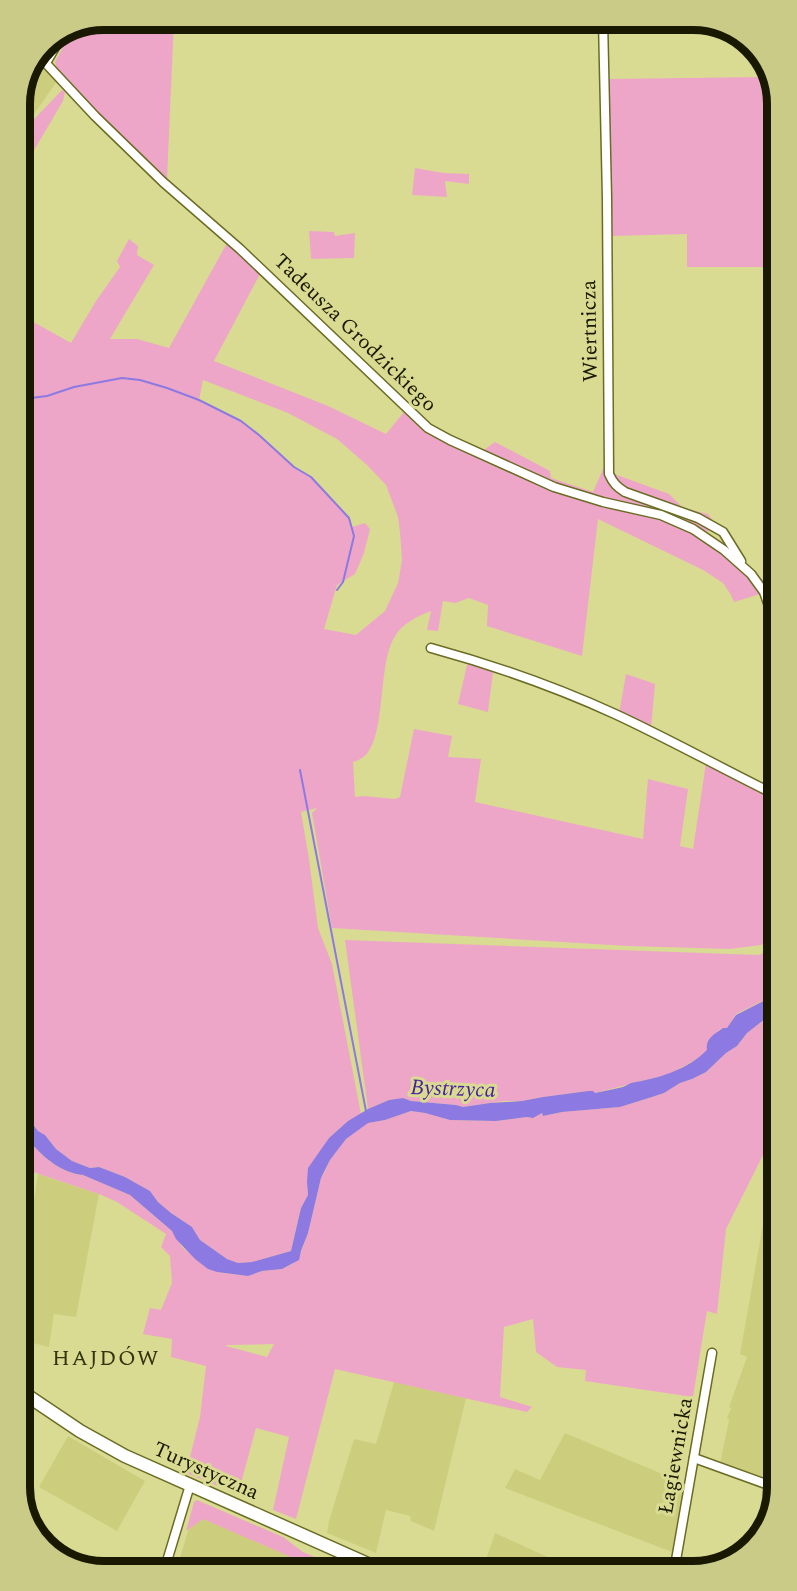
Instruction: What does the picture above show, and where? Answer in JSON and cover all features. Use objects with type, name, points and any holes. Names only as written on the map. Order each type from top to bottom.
[{"type":"main road","name":"Turystyczna","points":[[30,1400],[102,1444],[136,1461],[361,1561]]},
{"type":"street","name":"Wiertnicza","points":[[603,30],[609,474],[617,488],[698,518],[723,532],[741,560],[740,564]]},
{"type":"street","points":[[46,63],[54,49]]},
{"type":"street","name":"Tadeusza Grodzickiego","points":[[46,63],[95,116],[163,182],[240,249],[351,352],[428,428],[554,487],[603,502],[661,515],[681,523],[706,537],[751,574],[761,587],[767,602]]},
{"type":"street","points":[[431,648],[474,659],[574,696],[667,739],[767,790]]},
{"type":"street","name":"Łagiewnicka","points":[[676,1561],[712,1353]]},
{"type":"street","points":[[694,1458],[767,1484]]},
{"type":"street","points":[[167,1561],[190,1485]]},
{"type":"shaded area","points":[[174,30],[167,179],[113,128],[57,69],[55,62],[67,40],[89,31]]},
{"type":"shaded area","points":[[42,64],[57,81],[30,118],[33,85]]},
{"type":"shaded area","points":[[762,77],[766,89],[767,104],[767,267],[687,267],[687,234],[612,236],[608,79]]},
{"type":"shaded area","points":[[62,90],[65,92],[63,101],[30,157],[30,124]]},
{"type":"shaded area","points":[[415,168],[443,173],[469,174],[469,184],[445,181],[447,197],[412,195]]},
{"type":"shaded area","points":[[309,231],[334,232],[335,236],[355,233],[354,258],[311,259]]},
{"type":"shaded area","points":[[129,239],[138,246],[137,255],[154,265],[110,339],[137,339],[169,348],[227,243],[260,274],[214,361],[328,406],[386,434],[404,412],[418,423],[473,453],[484,450],[495,442],[550,471],[551,478],[593,492],[604,467],[617,475],[669,494],[683,508],[708,514],[714,522],[708,532],[678,517],[673,523],[722,553],[743,572],[760,594],[734,602],[723,583],[703,570],[598,519],[582,656],[487,626],[488,605],[469,598],[455,603],[443,601],[438,631],[427,630],[431,611],[410,621],[397,633],[385,666],[375,737],[370,750],[362,758],[353,762],[355,797],[395,799],[400,797],[414,729],[452,736],[448,757],[481,759],[475,802],[643,839],[648,779],[688,789],[680,846],[693,849],[706,763],[767,793],[767,942],[730,949],[628,946],[332,928],[312,813],[317,808],[301,812],[318,928],[332,964],[361,1114],[348,1121],[329,1138],[321,1151],[307,1182],[308,1195],[301,1208],[291,1251],[252,1262],[238,1263],[227,1259],[200,1240],[192,1227],[158,1202],[150,1191],[125,1177],[99,1167],[90,1168],[72,1161],[56,1149],[30,1121],[30,320],[71,343],[120,267],[117,261]],"holes":[[[203,380],[288,413],[337,439],[386,485],[398,517],[400,532],[402,560],[398,583],[385,611],[356,635],[324,629],[337,585],[355,574],[364,553],[370,529],[365,523],[352,527],[349,518],[311,477],[294,467],[241,421],[199,400]]]},
{"type":"shaded area","points":[[468,661],[493,672],[488,712],[458,704]]},
{"type":"shaded area","points":[[626,674],[655,684],[651,729],[619,714]]},
{"type":"shaded area","points":[[345,940],[759,955],[767,952],[767,999],[736,1014],[727,1029],[723,1028],[718,1031],[708,1050],[669,1074],[595,1093],[588,1091],[463,1107],[403,1098],[389,1100],[368,1109]]},
{"type":"shaded area","points":[[767,999],[767,1017],[706,1072],[664,1093],[620,1107],[543,1116],[542,1113],[533,1118],[496,1121],[450,1120],[411,1111],[368,1123],[346,1139],[330,1160],[321,1178],[299,1260],[282,1269],[262,1271],[248,1276],[208,1269],[176,1239],[172,1231],[130,1195],[61,1168],[30,1142],[30,1121],[56,1149],[72,1161],[90,1168],[99,1167],[125,1177],[150,1191],[158,1202],[192,1227],[200,1240],[227,1259],[238,1263],[252,1262],[291,1251],[301,1208],[308,1195],[308,1168],[329,1138],[348,1121],[368,1109],[389,1100],[403,1098],[463,1107],[588,1091],[595,1093],[623,1087],[672,1072],[691,1063],[707,1050],[709,1039],[723,1028],[727,1028],[736,1015]]},
{"type":"shaded area","points":[[767,1017],[765,1151],[726,1229],[717,1314],[707,1311],[693,1397],[585,1381],[586,1370],[557,1367],[536,1352],[533,1319],[504,1327],[500,1397],[532,1407],[527,1412],[335,1369],[296,1519],[273,1510],[289,1437],[256,1428],[238,1494],[186,1473],[200,1417],[206,1366],[171,1357],[172,1339],[143,1334],[150,1308],[161,1310],[172,1283],[170,1256],[161,1247],[166,1234],[117,1202],[30,1171],[30,1142],[43,1155],[65,1170],[130,1195],[172,1231],[183,1248],[195,1259],[217,1272],[248,1276],[262,1271],[282,1269],[296,1261],[308,1233],[321,1178],[330,1160],[346,1139],[367,1123],[385,1120],[411,1111],[450,1120],[496,1121],[533,1118],[542,1113],[543,1116],[620,1107],[664,1093],[706,1072],[737,1046],[747,1033]],"holes":[[[274,1344],[267,1357],[226,1345]]]},
{"type":"shaded area","points":[[38,1174],[99,1194],[76,1317],[54,1314],[49,1347],[30,1342],[30,1226]]},
{"type":"shaded area","points":[[767,1202],[767,1481],[720,1464],[729,1420],[727,1418],[731,1408],[729,1407],[747,1357],[740,1354]]},
{"type":"shaded area","points":[[394,1382],[466,1398],[434,1531],[411,1521],[410,1516],[386,1510],[376,1553],[327,1533],[354,1439],[376,1444]]},
{"type":"shaded area","points":[[565,1433],[684,1483],[672,1552],[505,1488],[515,1469],[540,1480]]},
{"type":"shaded area","points":[[68,1436],[145,1481],[117,1531],[39,1487]]},
{"type":"shaded area","points":[[197,1500],[283,1537],[303,1552],[324,1561],[300,1561],[203,1519],[186,1531],[194,1502]]},
{"type":"shaded area","points":[[195,1508],[304,1561],[179,1561]]},
{"type":"shaded area","points":[[495,1533],[557,1561],[485,1561]]},
{"type":"waterway","points":[[30,398],[122,378],[140,380],[167,388],[199,400],[241,421],[294,467],[311,477],[349,518],[354,536],[343,582],[337,590]]},
{"type":"waterway","points":[[300,770],[366,1111]]},
{"type":"district","name":"HAJDÓW","points":[[106,1358]]},
{"type":"water label","name":"Bystrzyca","points":[[453,1089]]}]
